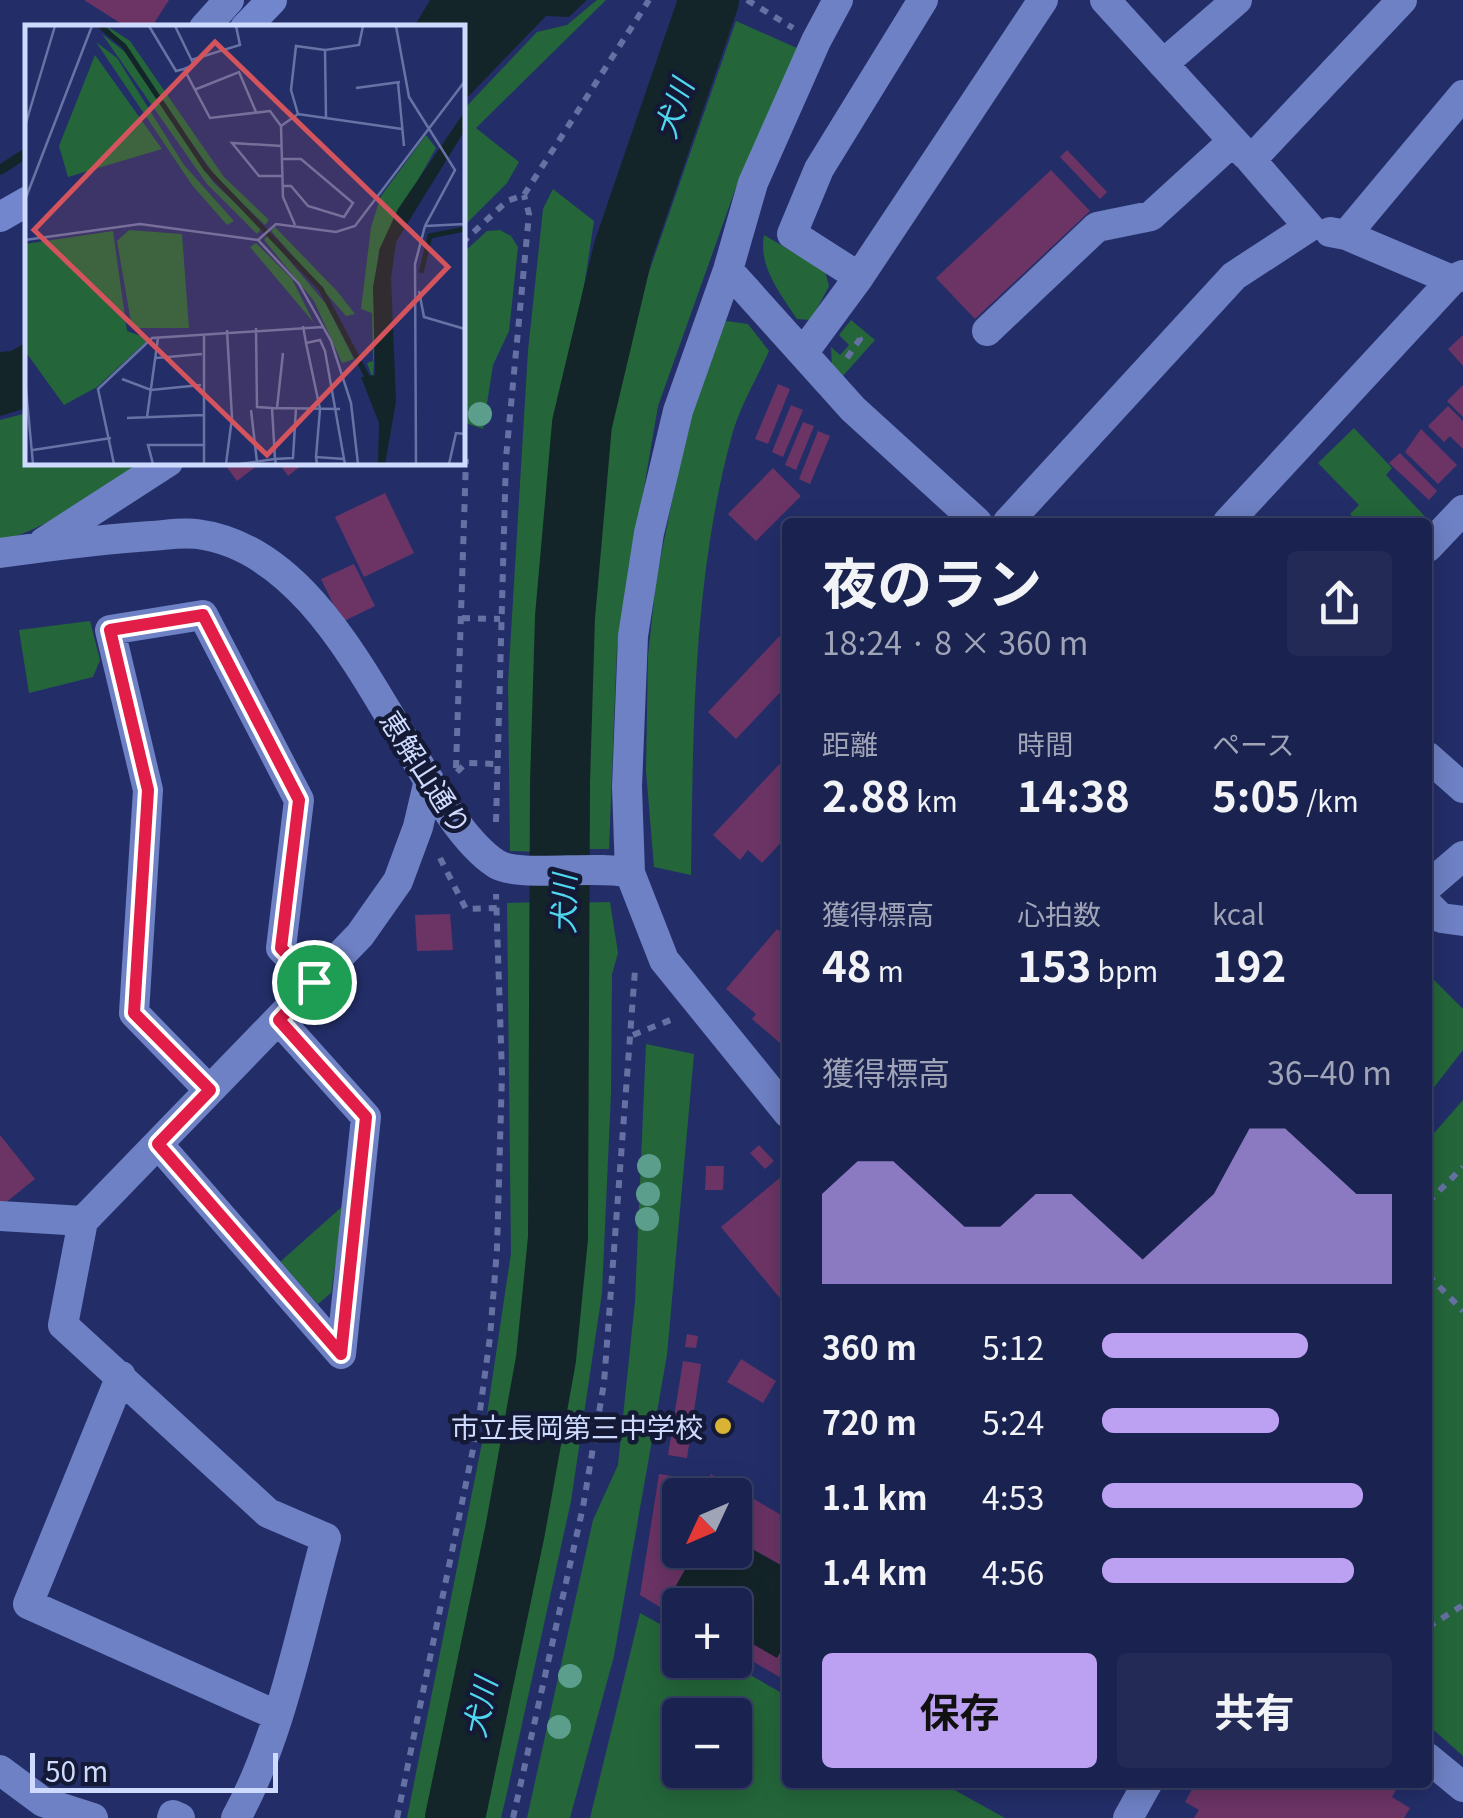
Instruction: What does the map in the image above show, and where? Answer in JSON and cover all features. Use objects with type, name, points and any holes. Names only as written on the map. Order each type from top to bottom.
[{"type":"main road","points":[[247,25],[272,0]]},
{"type":"main road","points":[[0,217],[25,203]]},
{"type":"street","points":[[207,25],[229,0]]},
{"type":"street","points":[[782,1106],[664,960],[622,871],[633,636],[649,533],[678,410],[728,270],[753,183],[838,0]]},
{"type":"street","points":[[859,277],[792,234],[819,170],[923,0]]},
{"type":"street","points":[[803,353],[859,277],[1043,0]]},
{"type":"street","points":[[1106,0],[1309,227],[1346,235],[1458,278],[1232,518]]},
{"type":"street","points":[[1163,64],[1238,0]]},
{"type":"street","points":[[987,330],[1096,228],[1150,216],[1242,151],[1402,0]]},
{"type":"street","points":[[1346,235],[1463,95]]},
{"type":"street","points":[[1012,518],[1234,276],[1309,227]]},
{"type":"street","points":[[728,270],[853,409],[973,518]]},
{"type":"street","points":[[32,549],[163,465]]},
{"type":"street","points":[[1444,545],[1463,510]]},
{"type":"street","name":"恵解山通り","points":[[0,554],[104,539],[196,534],[248,547],[296,585],[344,643],[442,777],[476,846],[496,864],[514,869],[622,871]]},
{"type":"street","points":[[210,1090],[134,1013],[148,790],[110,630],[203,615],[299,800],[281,948],[314,982]]},
{"type":"street","points":[[1432,761],[1463,788]]},
{"type":"street","points":[[236,1818],[253,1788],[326,1538],[268,1513],[63,1325],[82,1221],[360,935],[398,881],[420,818],[442,777]]},
{"type":"street","points":[[1432,883],[1463,856]]},
{"type":"street","points":[[1432,909],[1441,918],[1463,921]]},
{"type":"street","points":[[158,1144],[341,1354],[366,1117],[279,1020]]},
{"type":"street","points":[[0,1216],[82,1221]]},
{"type":"street","points":[[121,1376],[28,1604],[276,1715]]},
{"type":"street","points":[[1432,1761],[1463,1788]]},
{"type":"street","points":[[0,1770],[43,1802],[92,1818]]},
{"type":"street","points":[[1128,1818],[1145,1788]]},
{"type":"path","points":[[465,240],[507,201],[524,195],[648,0]]},
{"type":"path","points":[[746,0],[816,41]]},
{"type":"path","points":[[496,831],[506,458],[529,214],[524,195]]},
{"type":"path","points":[[442,777],[462,618],[466,459]]},
{"type":"path","points":[[462,618],[500,618]]},
{"type":"path","points":[[466,764],[497,764]]},
{"type":"path","points":[[420,818],[466,909],[497,908]]},
{"type":"path","points":[[397,1818],[478,1425],[490,1338],[502,1074],[496,899]]},
{"type":"path","points":[[513,1818],[582,1507],[604,1383],[635,964]]},
{"type":"path","points":[[632,1035],[668,1022]]},
{"type":"path","points":[[1432,1198],[1463,1167]]},
{"type":"path","points":[[1432,1279],[1463,1311]]},
{"type":"path","points":[[1432,1624],[1463,1605]]},
{"type":"green space","points":[[597,0],[606,0],[476,128],[519,162],[507,183],[465,225],[465,108],[537,32],[567,25]]},
{"type":"green space","points":[[736,21],[799,49],[735,190],[658,406],[617,646],[609,849],[572,849],[576,723],[603,474],[624,344]]},
{"type":"green space","points":[[553,189],[594,221],[563,426],[548,664],[544,852],[510,851],[508,683],[528,351],[543,209]]},
{"type":"green space","points":[[500,230],[511,236],[518,247],[509,331],[493,365],[483,429],[465,423],[465,251],[487,231]]},
{"type":"green space","points":[[764,235],[825,271],[829,286],[811,320],[797,319],[778,289],[764,258]]},
{"type":"green space","points":[[851,320],[875,340],[842,377],[832,368],[831,347],[840,355],[849,345],[839,335]]},
{"type":"green space","points":[[726,321],[748,324],[769,351],[732,435],[709,543],[698,653],[691,875],[654,867],[646,771],[648,656],[656,580],[698,373]]},
{"type":"green space","points":[[25,414],[25,465],[141,465],[57,517],[0,541],[0,420]]},
{"type":"green space","points":[[1354,428],[1392,468],[1386,475],[1426,518],[1354,518],[1350,514],[1359,505],[1318,463]]},
{"type":"green space","points":[[90,621],[100,660],[93,677],[29,693],[19,630]]},
{"type":"green space","points":[[545,902],[545,1260],[518,1441],[485,1621],[440,1818],[407,1818],[485,1428],[511,1253],[507,903]]},
{"type":"green space","points":[[610,902],[618,953],[612,974],[602,1293],[571,1501],[501,1818],[472,1818],[553,1423],[572,1275],[576,977],[569,903]]},
{"type":"green space","points":[[1432,978],[1463,1009],[1463,1050],[1432,1090]]},
{"type":"green space","points":[[646,1044],[694,1054],[667,1355],[614,1656],[570,1818],[527,1818],[593,1520],[618,1465],[635,1301]]},
{"type":"green space","points":[[1463,1100],[1463,1756],[1432,1729],[1432,1135]]},
{"type":"green space","points":[[344,1205],[331,1293],[318,1304],[280,1262]]},
{"type":"green space","points":[[640,1613],[662,1625],[662,1678],[752,1676],[782,1693],[782,1788],[951,1788],[1005,1818],[590,1818]]},
{"type":"shaded area","points":[[430,0],[587,0],[569,17],[546,16],[465,100],[465,25],[415,25]]},
{"type":"shaded area","points":[[25,343],[25,409],[0,416],[0,352]]},
{"type":"shaded area","points":[[752,1549],[782,1566],[782,1649],[777,1658],[752,1644],[752,1588],[675,1588],[686,1568],[752,1568]]},
{"type":"building","points":[[84,0],[169,0],[153,25],[123,25]]},
{"type":"building","points":[[1067,150],[1107,192],[1100,199],[1060,157]]},
{"type":"building","points":[[1051,170],[1090,211],[975,319],[936,278]]},
{"type":"building","points":[[1463,335],[1463,366],[1448,349]]},
{"type":"building","points":[[778,384],[790,389],[768,444],[755,439]]},
{"type":"building","points":[[1463,385],[1463,417],[1447,401]]},
{"type":"building","points":[[791,405],[803,410],[783,457],[772,452]]},
{"type":"building","points":[[1448,406],[1463,421],[1463,449],[1450,436],[1444,442],[1428,426]]},
{"type":"building","points":[[803,422],[814,426],[796,470],[785,465]]},
{"type":"building","points":[[1421,429],[1457,465],[1438,484],[1405,452]]},
{"type":"building","points":[[818,431],[830,436],[810,484],[799,479]]},
{"type":"building","points":[[1400,453],[1437,491],[1429,500],[1389,463]]},
{"type":"building","points":[[225,465],[258,465],[237,481]]},
{"type":"building","points":[[280,465],[302,465],[288,476]]},
{"type":"building","points":[[773,468],[801,496],[756,541],[728,514]]},
{"type":"building","points":[[385,493],[414,553],[364,577],[335,517]]},
{"type":"building","points":[[354,564],[375,606],[342,622],[321,579]]},
{"type":"building","points":[[782,633],[782,690],[736,739],[708,712]]},
{"type":"building","points":[[782,761],[782,841],[762,863],[748,850],[740,860],[713,835]]},
{"type":"building","points":[[450,914],[453,950],[417,951],[415,915]]},
{"type":"building","points":[[777,929],[782,933],[782,1045],[752,1019],[756,1014],[726,989]]},
{"type":"building","points":[[0,1135],[35,1179],[0,1207]]},
{"type":"building","points":[[759,1145],[774,1161],[765,1169],[750,1153]]},
{"type":"building","points":[[706,1166],[724,1166],[723,1190],[705,1190]]},
{"type":"building","points":[[782,1176],[782,1301],[721,1227]]},
{"type":"building","points":[[687,1334],[698,1336],[696,1348],[685,1347]]},
{"type":"building","points":[[741,1359],[776,1381],[763,1403],[727,1382]]},
{"type":"building","points":[[683,1361],[701,1364],[687,1458],[668,1455]]},
{"type":"building","points":[[659,1474],[684,1478],[662,1478],[662,1568],[686,1568],[675,1588],[662,1588],[662,1608],[640,1595]]},
{"type":"building","points":[[752,1498],[782,1515],[782,1566],[752,1549]]},
{"type":"building","points":[[752,1644],[777,1658],[782,1650],[782,1678],[752,1661]]},
{"type":"building","points":[[1193,1788],[1397,1788],[1392,1797],[1410,1808],[1404,1818],[1194,1818],[1199,1810],[1185,1802]]},
{"type":"waterway","name":"犬川","points":[[455,1818],[515,1531],[546,1359],[558,1238],[560,783],[565,617],[582,424],[623,251],[709,0]]},
{"type":"waterway","points":[[0,170],[25,154]]},
{"type":"place","name":"市立長岡第三中学校","points":[[723,1426]]},
{"type":"route","points":[[203,615],[299,800],[281,948],[314,982],[279,1020],[366,1117],[341,1354],[158,1144],[210,1090],[134,1013],[148,790],[110,630],[203,615]]}]
